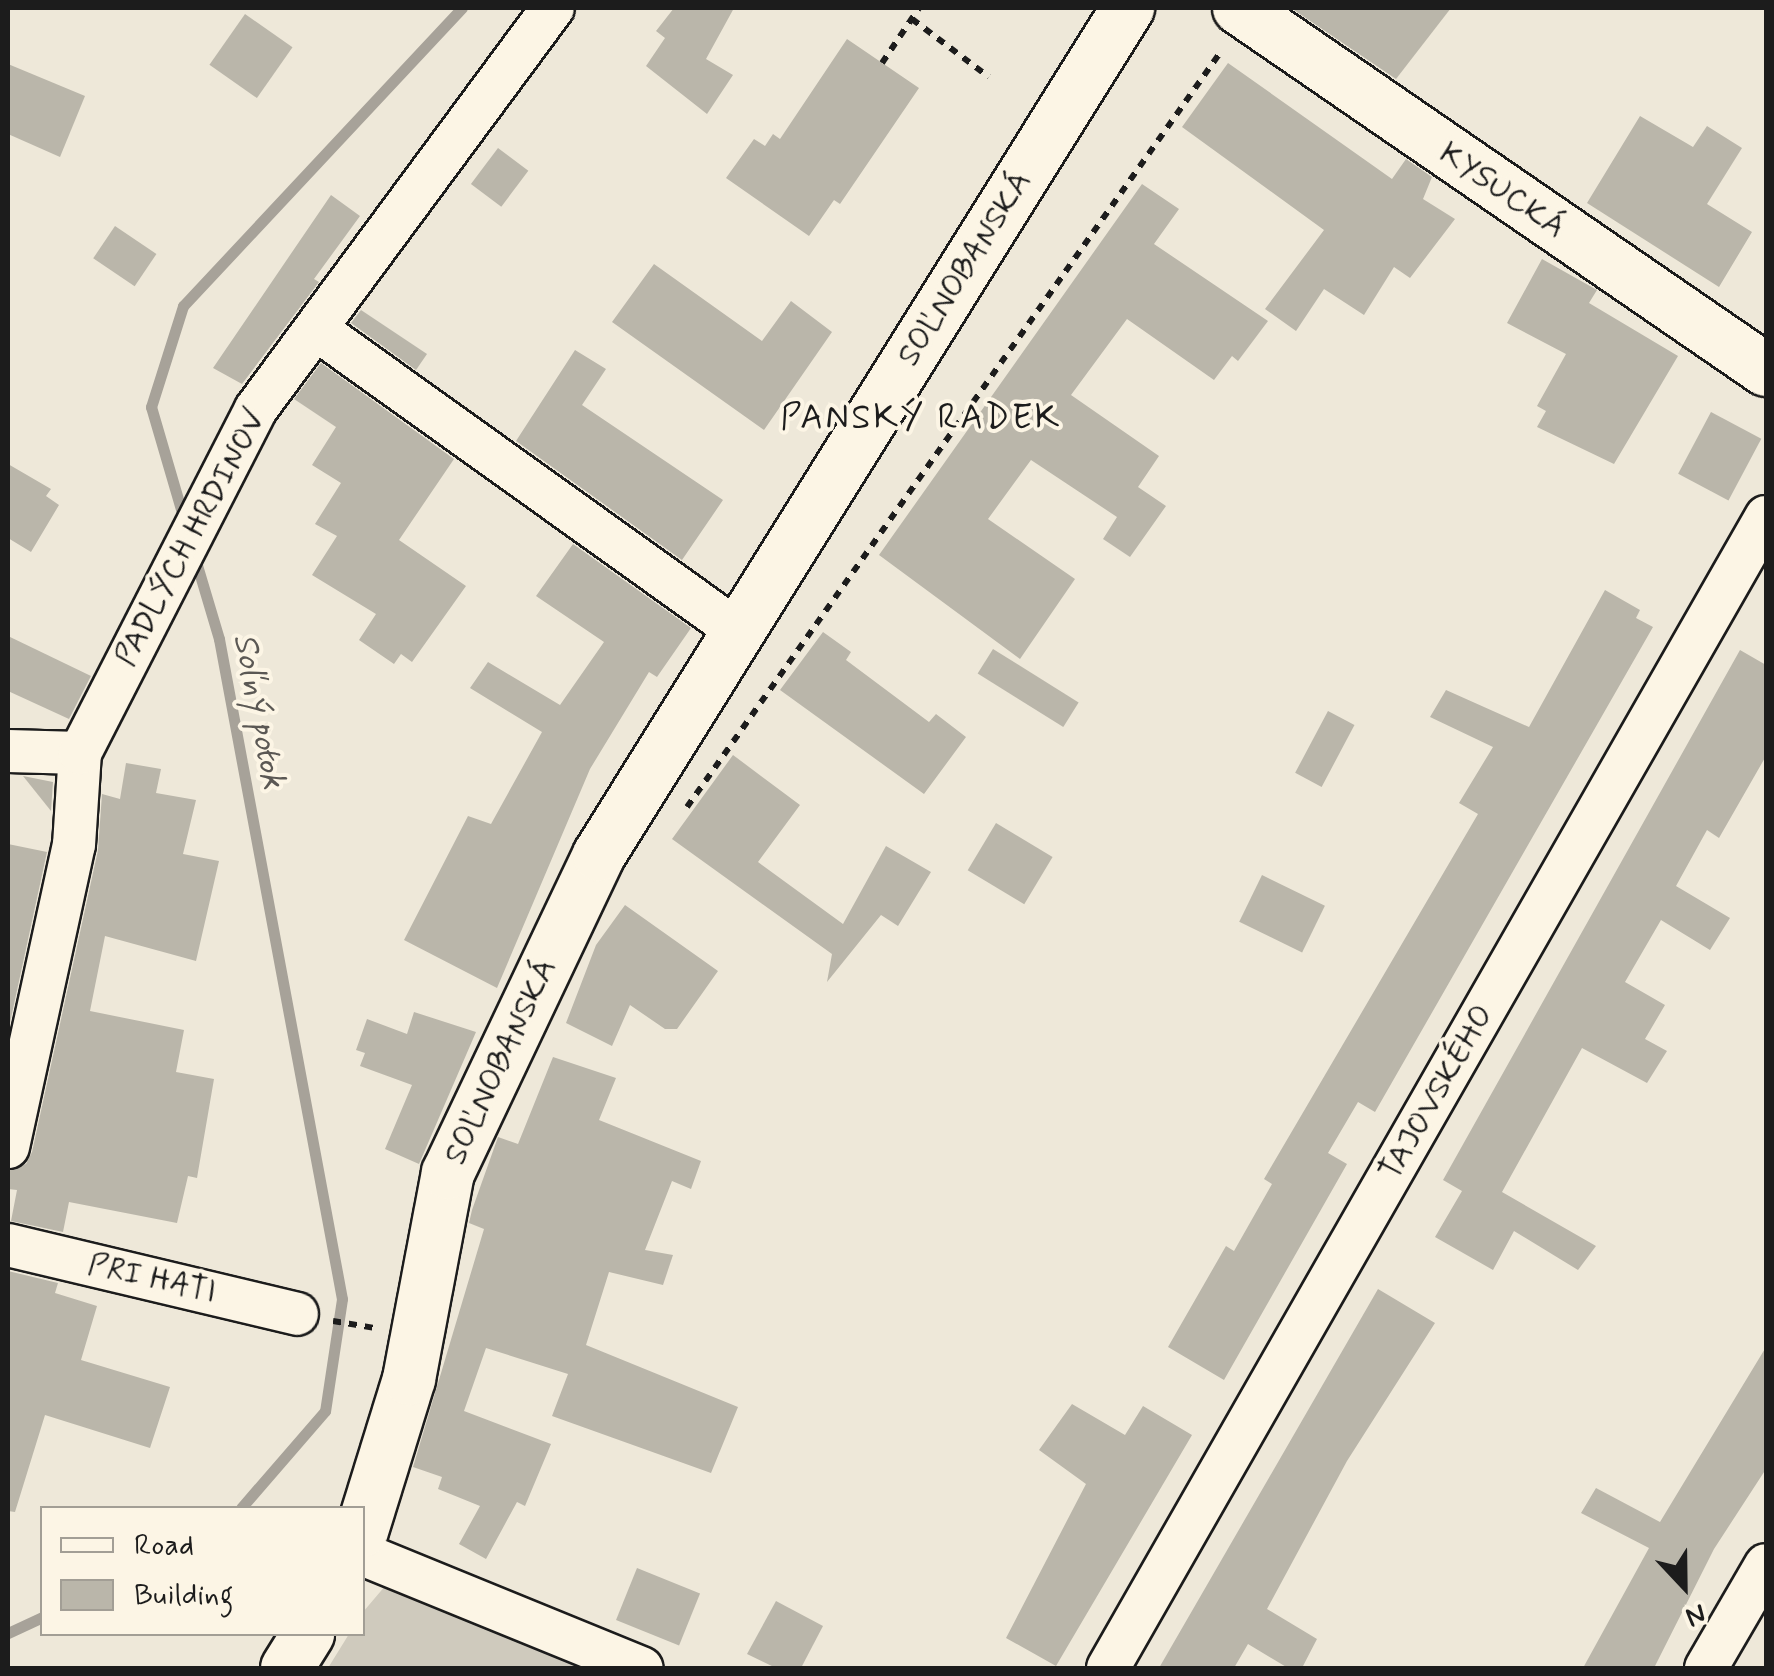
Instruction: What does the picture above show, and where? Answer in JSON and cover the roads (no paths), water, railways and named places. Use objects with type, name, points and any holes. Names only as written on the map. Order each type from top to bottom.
[{"type":"street","name":"PADLÝCH HRDINOV","points":[[8,1147],[74,846],[80,753],[164,579],[256,410],[553,8]]},
{"type":"street","name":"SOĽNOBANSKÁ","points":[[365,1521],[409,1379],[448,1173],[599,854],[1128,8]]},
{"type":"street","name":"KYSUCKÁ","points":[[1243,11],[1766,370]]},
{"type":"street","points":[[316,329],[738,631]]},
{"type":"street","name":"TAJOVSKÉHO","points":[[1108,1668],[1766,517]]},
{"type":"street","points":[[8,751],[80,753]]},
{"type":"street","name":"PRI HATI","points":[[8,1245],[297,1314]]},
{"type":"street","points":[[365,1555],[642,1668]]},
{"type":"street","points":[[1706,1668],[1766,1565]]},
{"type":"street","points":[[288,1668],[307,1636]]},
{"type":"waterway","name":"Soľný potok","points":[[185,523],[151,407],[183,306],[462,8]]},
{"type":"waterway","name":"Soľný potok","points":[[194,555],[219,639],[342,1299],[325,1411],[243,1506]]},
{"type":"waterway","name":"Soľný potok","points":[[8,1633],[40,1618]]},
{"type":"district","name":"PANSKÝ RADEK","points":[[921,418]]}]
